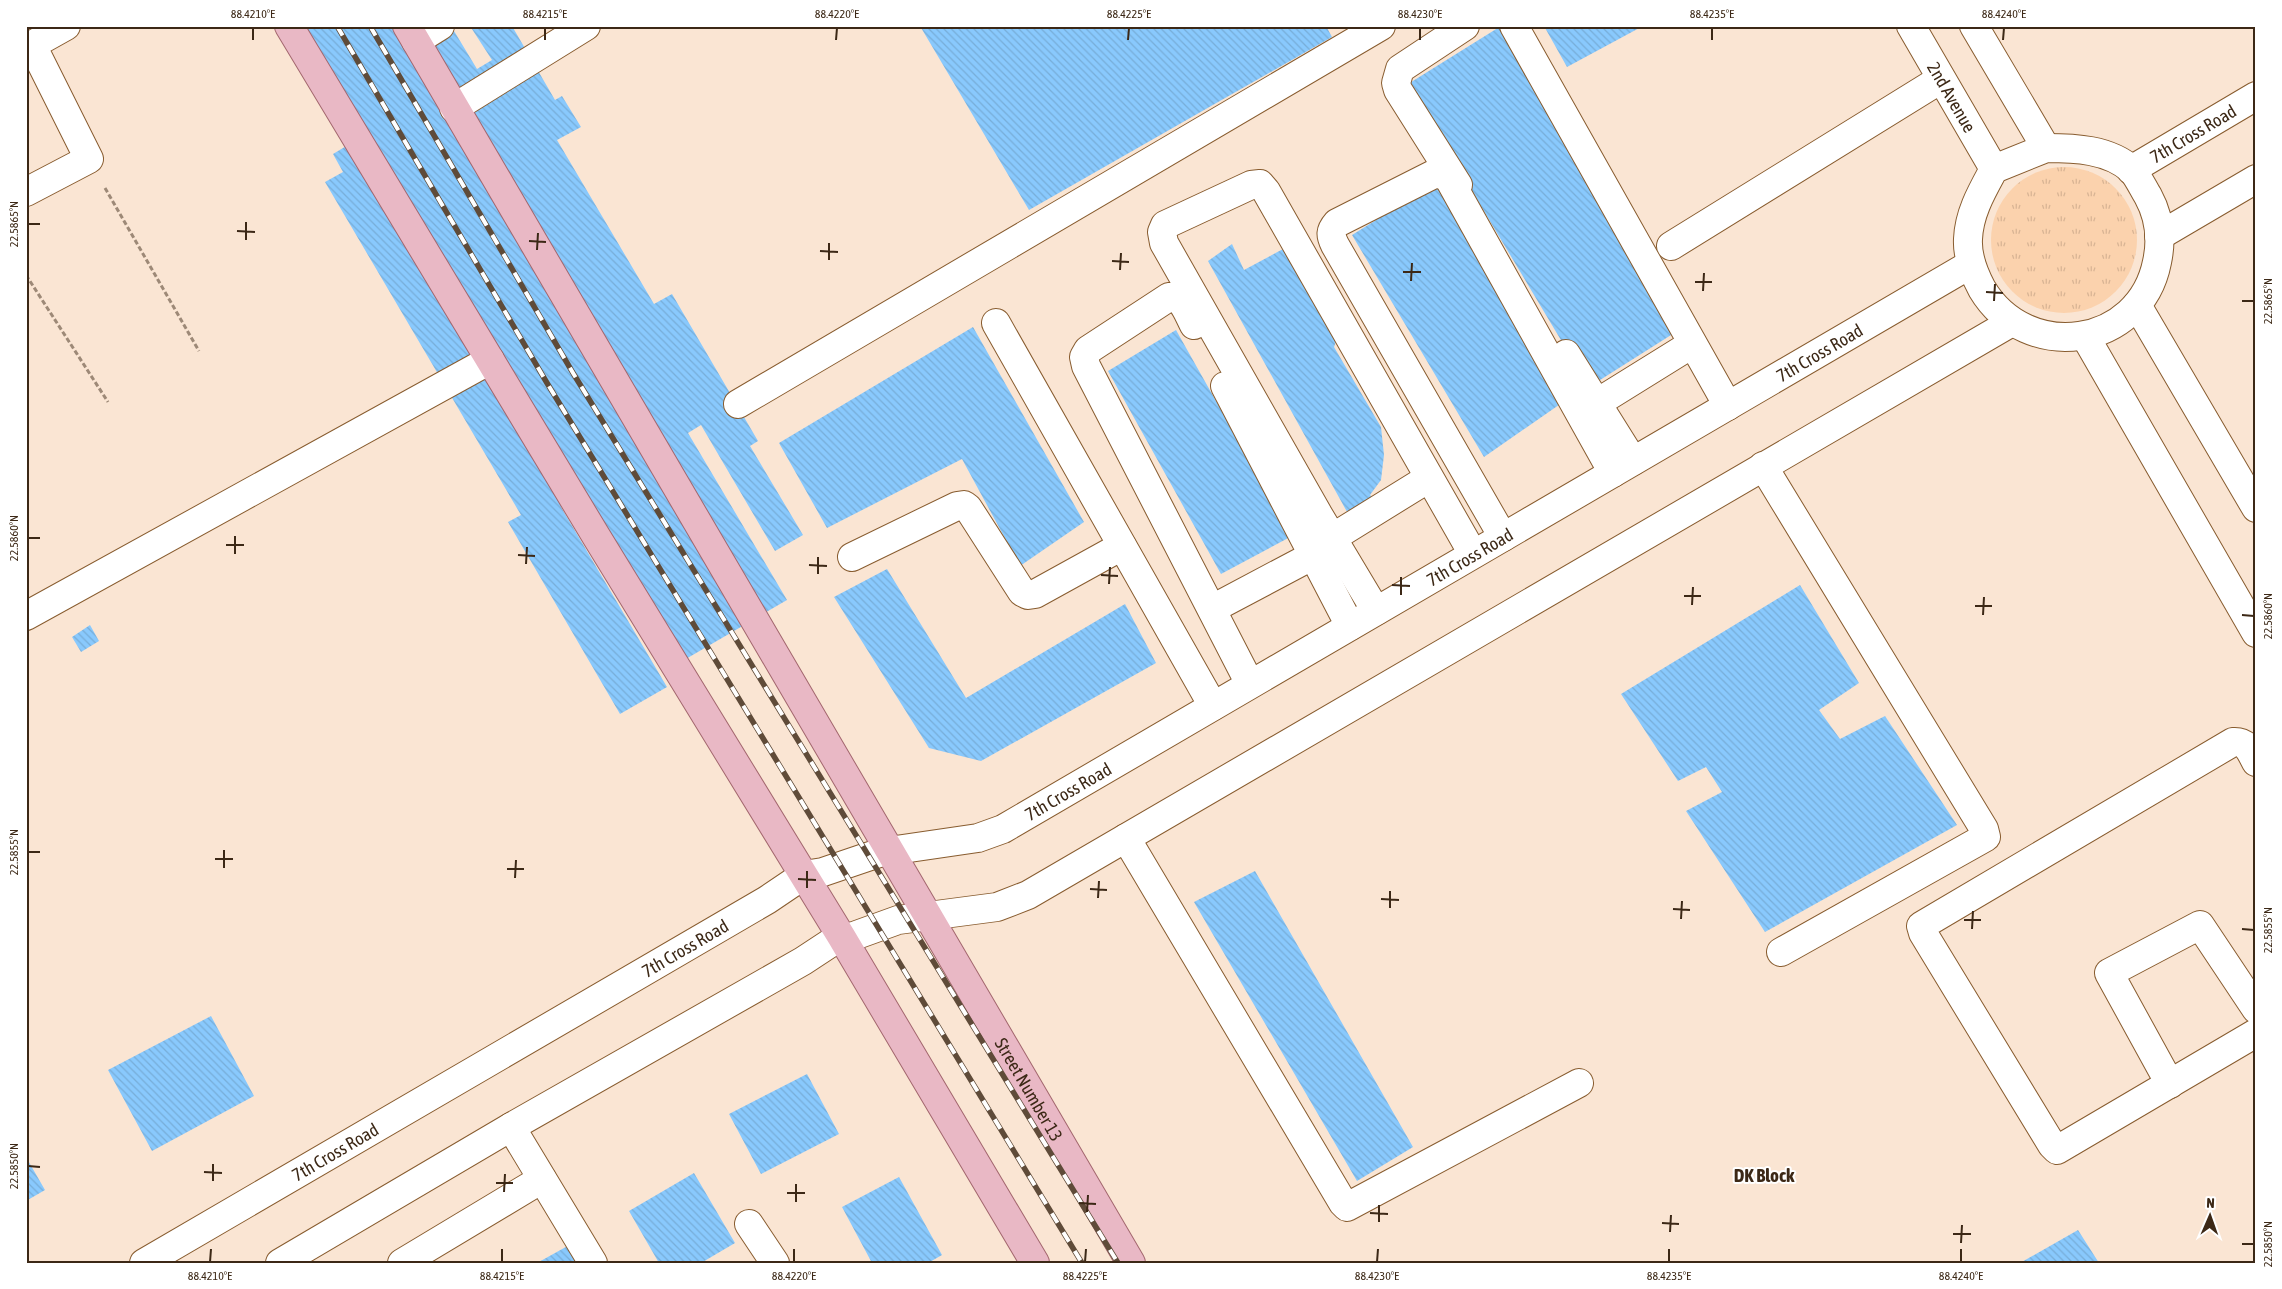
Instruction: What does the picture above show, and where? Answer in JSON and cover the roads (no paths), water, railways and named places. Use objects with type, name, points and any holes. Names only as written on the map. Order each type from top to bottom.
[{"type":"main road","points":[[289,26],[841,936],[1030,1261]]},
{"type":"main road","name":"Street Number 13","points":[[411,34],[1131,1263]]},
{"type":"street","points":[[26,192],[89,159],[32,45],[66,26]]},
{"type":"street","points":[[411,34],[440,26]]},
{"type":"street","points":[[454,108],[586,26]]},
{"type":"street","points":[[738,404],[1381,26]]},
{"type":"street","points":[[1465,26],[1400,68],[1396,84],[1398,90],[1598,404],[1623,467]]},
{"type":"street","points":[[1514,26],[1728,406]]},
{"type":"street","name":"2nd Avenue","points":[[1911,26],[1994,169]]},
{"type":"street","points":[[1974,26],[2046,148]]},
{"type":"street","points":[[1671,246],[1942,79]]},
{"type":"street","name":"7th Cross Road","points":[[2131,170],[2256,96]]},
{"type":"street","points":[[2046,148],[2080,148],[2111,158],[2131,170],[2155,208],[2161,244],[2154,276],[2137,305],[2111,326],[2085,336],[2052,338],[2020,328],[1993,307],[1973,273],[1968,240],[1974,207],[1994,169],[2046,148]]},
{"type":"street","points":[[1503,537],[1334,245],[1331,237],[1332,229],[1337,223],[1438,172],[1449,179],[1623,467]]},
{"type":"street","points":[[2160,236],[2256,179]]},
{"type":"street","points":[[1376,611],[1332,538],[1164,242],[1162,232],[1165,225],[1251,185],[1260,184],[1266,191],[1473,554]]},
{"type":"street","name":"7th Cross Road","points":[[144,1263],[767,900],[804,875],[823,872],[888,851],[978,838],[1002,829],[1971,264]]},
{"type":"street","points":[[1250,684],[1086,366],[1084,357],[1088,350],[1169,297],[1175,296],[1180,300],[1350,626]]},
{"type":"street","points":[[2137,305],[2256,508]]},
{"type":"street","points":[[280,1263],[511,1127],[803,961],[841,936],[850,937],[898,920],[997,907],[1028,894],[2012,322]]},
{"type":"street","points":[[996,323],[1213,706]]},
{"type":"street","points":[[2085,336],[2256,633]]},
{"type":"street","points":[[1598,404],[1692,344]]},
{"type":"street","points":[[26,616],[490,360]]},
{"type":"street","points":[[1763,466],[1984,829],[1986,837],[1781,952]]},
{"type":"street","points":[[1332,538],[1429,478]]},
{"type":"street","points":[[852,556],[957,506],[964,505],[968,508],[1022,592],[1028,595],[1035,594],[1122,546]]},
{"type":"street","points":[[1212,609],[1312,556]]},
{"type":"street","points":[[2256,762],[2246,745],[2240,741],[2233,742],[1921,926],[1938,959],[2052,1145],[2057,1150],[2256,1033]]},
{"type":"street","points":[[1126,838],[1342,1203],[1347,1207],[1579,1083]]},
{"type":"street","points":[[2170,1084],[2109,973],[2200,925],[2256,1008]]},
{"type":"street","points":[[511,1127],[593,1263]]},
{"type":"street","points":[[402,1263],[542,1178]]},
{"type":"street","points":[[750,1224],[775,1263]]},
{"type":"railway","points":[[337,26],[547,383],[1082,1263]]},
{"type":"railway","points":[[370,26],[573,373],[1118,1263]]},
{"type":"district","name":"DK Block","points":[[1764,1175]]}]
